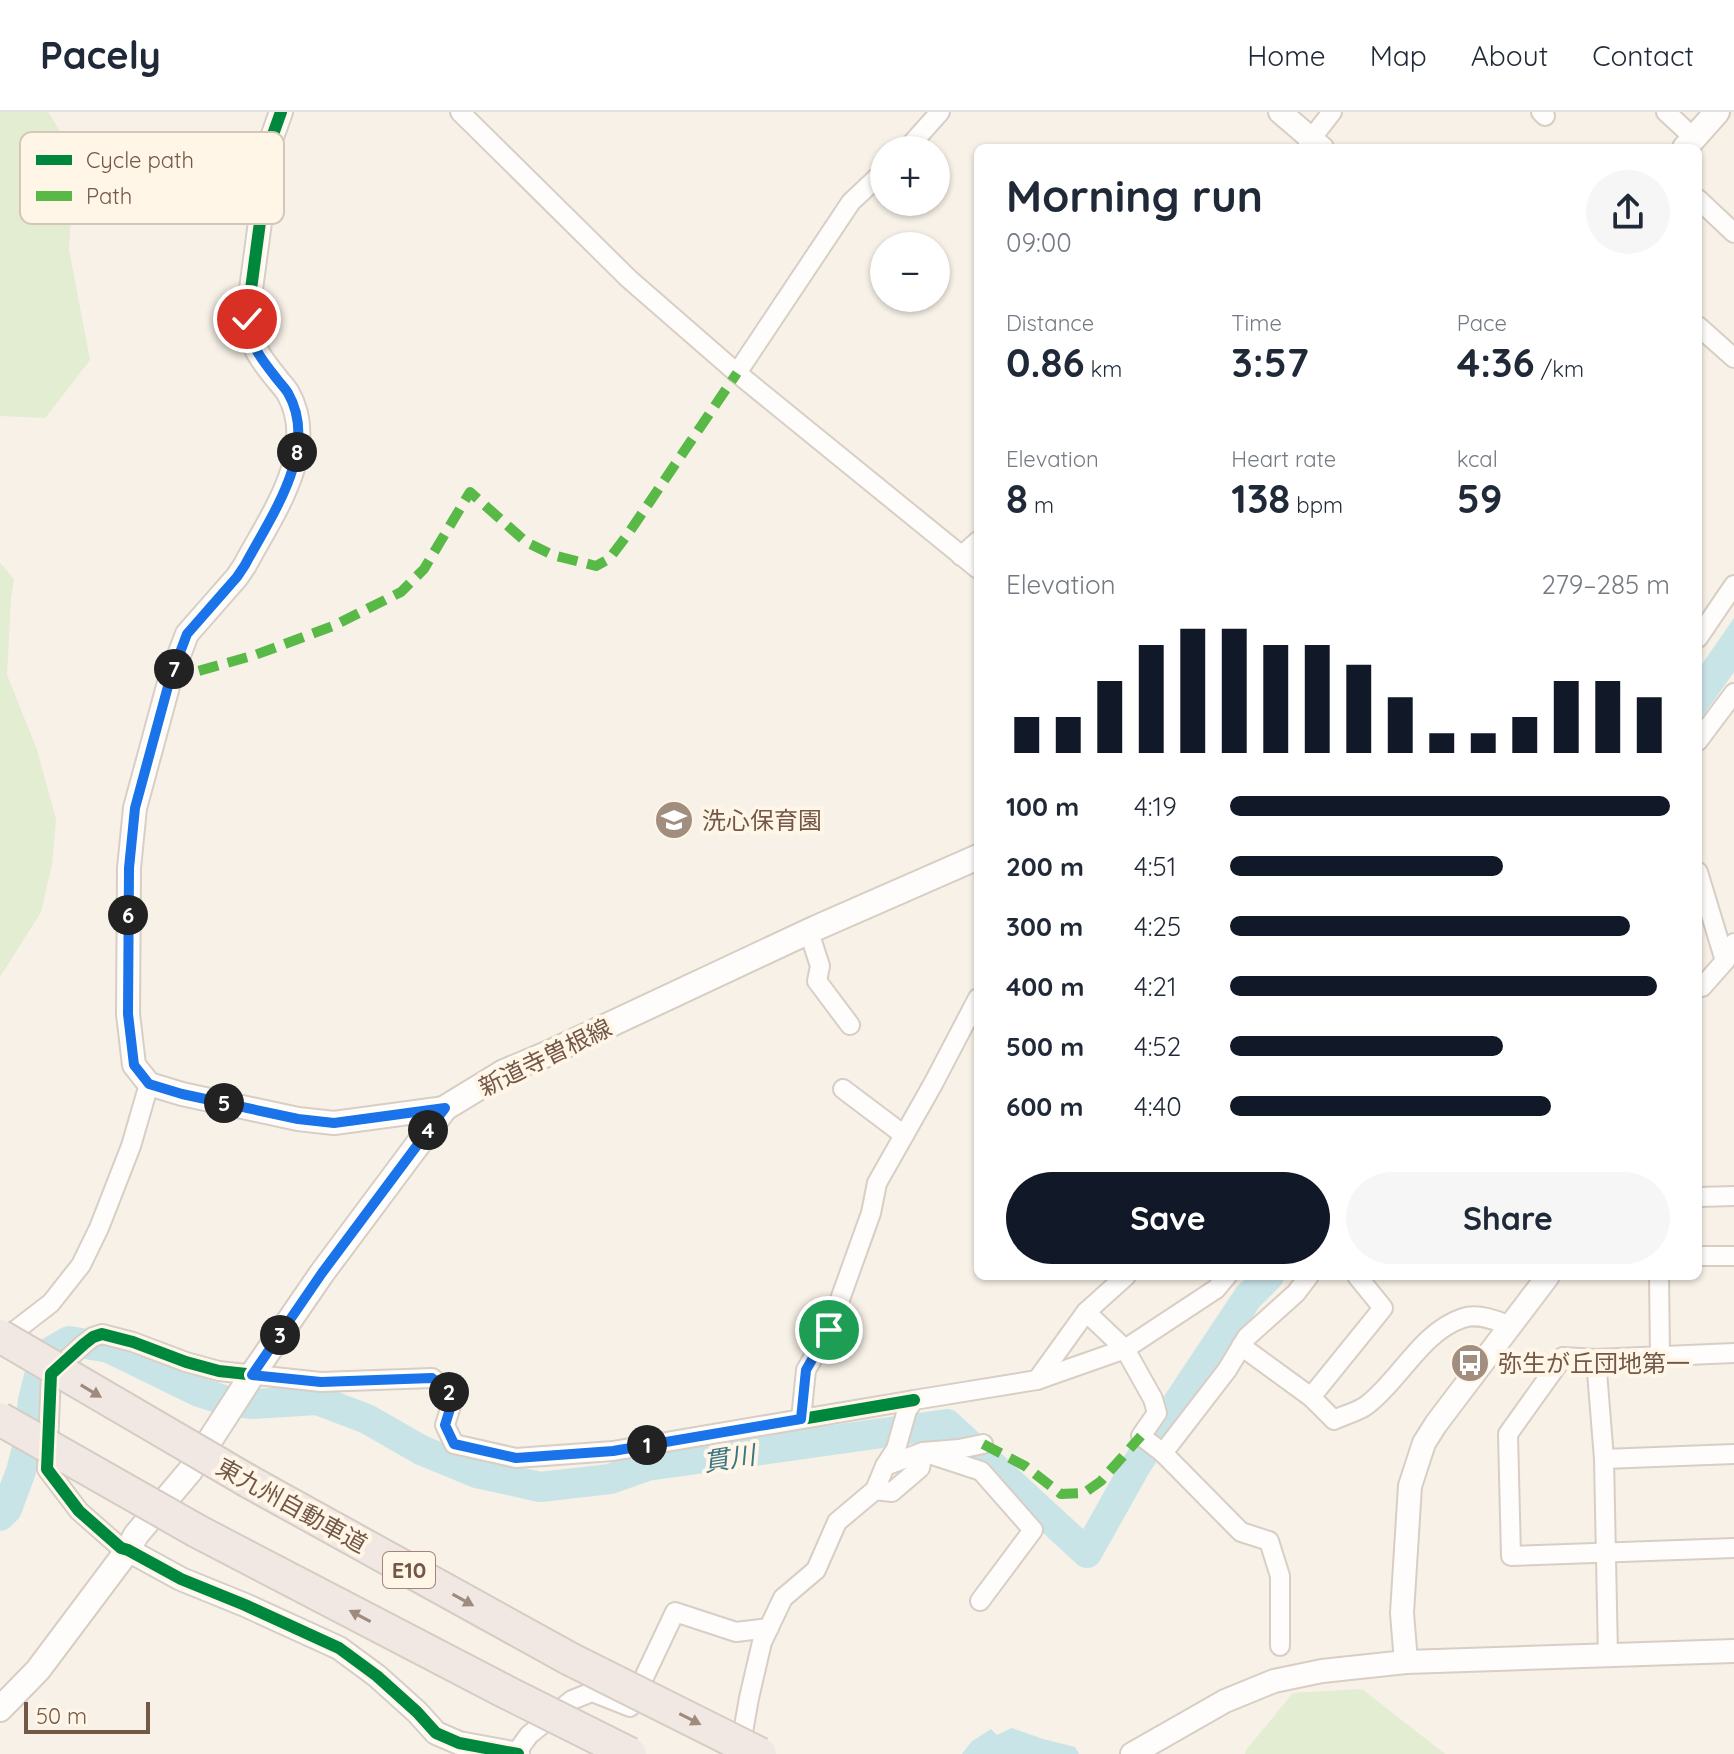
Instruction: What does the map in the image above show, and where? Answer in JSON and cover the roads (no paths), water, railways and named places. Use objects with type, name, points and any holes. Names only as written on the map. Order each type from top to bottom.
[{"type":"highway","name":"東九州自動車道","points":[[0,1338],[248,1481],[570,1659],[760,1754]]},
{"type":"highway","name":"E10","points":[[0,1419],[197,1531],[630,1754]]},
{"type":"main road","points":[[1690,143],[1717,112]]},
{"type":"main road","name":"新道寺曽根線","points":[[0,1709],[38,1670],[136,1535],[190,1471],[322,1273],[445,1108],[504,1072],[974,859]]},
{"type":"street","points":[[274,132],[281,112]]},
{"type":"street","points":[[460,112],[629,279],[737,373],[974,566]]},
{"type":"street","points":[[919,136],[940,112]]},
{"type":"street","points":[[1280,112],[1312,144]]},
{"type":"street","points":[[1314,144],[1332,112]]},
{"type":"street","points":[[1666,112],[1690,143]]},
{"type":"street","points":[[1729,112],[1734,117]]},
{"type":"street","points":[[737,373],[851,202],[870,184]]},
{"type":"street","points":[[1702,203],[1734,233]]},
{"type":"street","points":[[260,224],[247,319],[249,337],[258,355],[288,392],[298,416],[296,461],[245,565],[187,634],[173,669],[135,808],[129,868],[128,1014],[134,1065],[149,1084],[298,1119],[334,1123],[445,1108]]},
{"type":"street","points":[[1702,330],[1734,358]]},
{"type":"street","points":[[961,556],[974,545]]},
{"type":"street","points":[[1702,632],[1734,585]]},
{"type":"street","points":[[1702,736],[1734,693]]},
{"type":"street","points":[[1702,885],[1725,961]]},
{"type":"street","points":[[809,932],[820,966],[817,981],[850,1025]]},
{"type":"street","points":[[1702,987],[1725,961],[1734,943]]},
{"type":"street","points":[[801,1419],[806,1370],[829,1330],[871,1213],[877,1183],[974,1006]]},
{"type":"street","points":[[0,1338],[16,1330],[51,1303],[81,1265],[131,1146],[149,1084]]},
{"type":"street","points":[[843,1089],[904,1135]]},
{"type":"street","points":[[1702,1197],[1734,1196]]},
{"type":"street","points":[[1702,1256],[1734,1256]]},
{"type":"street","points":[[1037,1380],[1086,1312],[1122,1280]]},
{"type":"street","points":[[769,1628],[736,1632],[675,1612],[630,1707],[592,1692],[572,1700],[529,1735],[517,1754],[459,1743],[436,1733],[377,1676],[339,1648],[181,1579],[121,1548],[79,1511],[47,1469],[51,1374],[84,1344],[102,1334],[186,1362],[251,1376],[321,1382],[432,1378],[454,1396],[445,1425],[454,1444],[516,1458],[613,1451],[801,1419],[911,1405],[1037,1380],[1126,1352],[1216,1289],[1224,1280]]},
{"type":"street","points":[[1156,1448],[1227,1370],[1247,1337],[1296,1293],[1306,1280]]},
{"type":"street","points":[[1311,1397],[1383,1308],[1360,1280]]},
{"type":"street","points":[[1406,1662],[1402,1613],[1410,1486],[1424,1443],[1545,1280]]},
{"type":"street","points":[[1659,1280],[1660,1356]]},
{"type":"street","points":[[1086,1312],[1126,1352],[1153,1399],[1157,1413],[1141,1436],[1241,1532],[1269,1541],[1280,1576],[1280,1646]]},
{"type":"street","points":[[1241,1346],[1311,1397],[1334,1420],[1366,1406],[1436,1331],[1465,1316],[1492,1318],[1510,1326]]},
{"type":"street","points":[[1734,1353],[1596,1359],[1563,1357],[1508,1434],[1511,1556],[1734,1548]]},
{"type":"street","points":[[1596,1359],[1604,1459],[1608,1656]]},
{"type":"street","points":[[739,1754],[762,1642],[783,1598],[816,1570],[837,1522],[875,1490],[896,1449],[911,1405]]},
{"type":"street","points":[[885,1466],[923,1452],[983,1444]]},
{"type":"street","points":[[875,1490],[892,1492],[920,1468],[923,1452]]},
{"type":"street","points":[[923,1452],[981,1471],[1033,1530],[980,1601]]},
{"type":"street","points":[[1604,1459],[1734,1454]]},
{"type":"street","points":[[1132,1754],[1225,1701],[1274,1681],[1322,1671],[1406,1662],[1734,1651]]},
{"type":"water","points":[[1734,618],[1734,672],[1702,717],[1702,664]]},
{"type":"water","points":[[1012,1728],[1075,1747],[1079,1754],[962,1754],[971,1742],[991,1729],[997,1735]]},
{"type":"waterway","name":"貫川","points":[[0,1516],[7,1509],[21,1471],[42,1365],[50,1352],[69,1341],[109,1348],[199,1392],[227,1401],[253,1404],[317,1400],[367,1419],[421,1450],[477,1473],[540,1487],[610,1479],[647,1466],[947,1424],[1087,1553],[1137,1464],[1248,1297],[1265,1280]]},
{"type":"place","name":"洗心保育園","points":[[674,820]]},
{"type":"place","name":"弥生が丘団地第一","points":[[1470,1363]]}]
